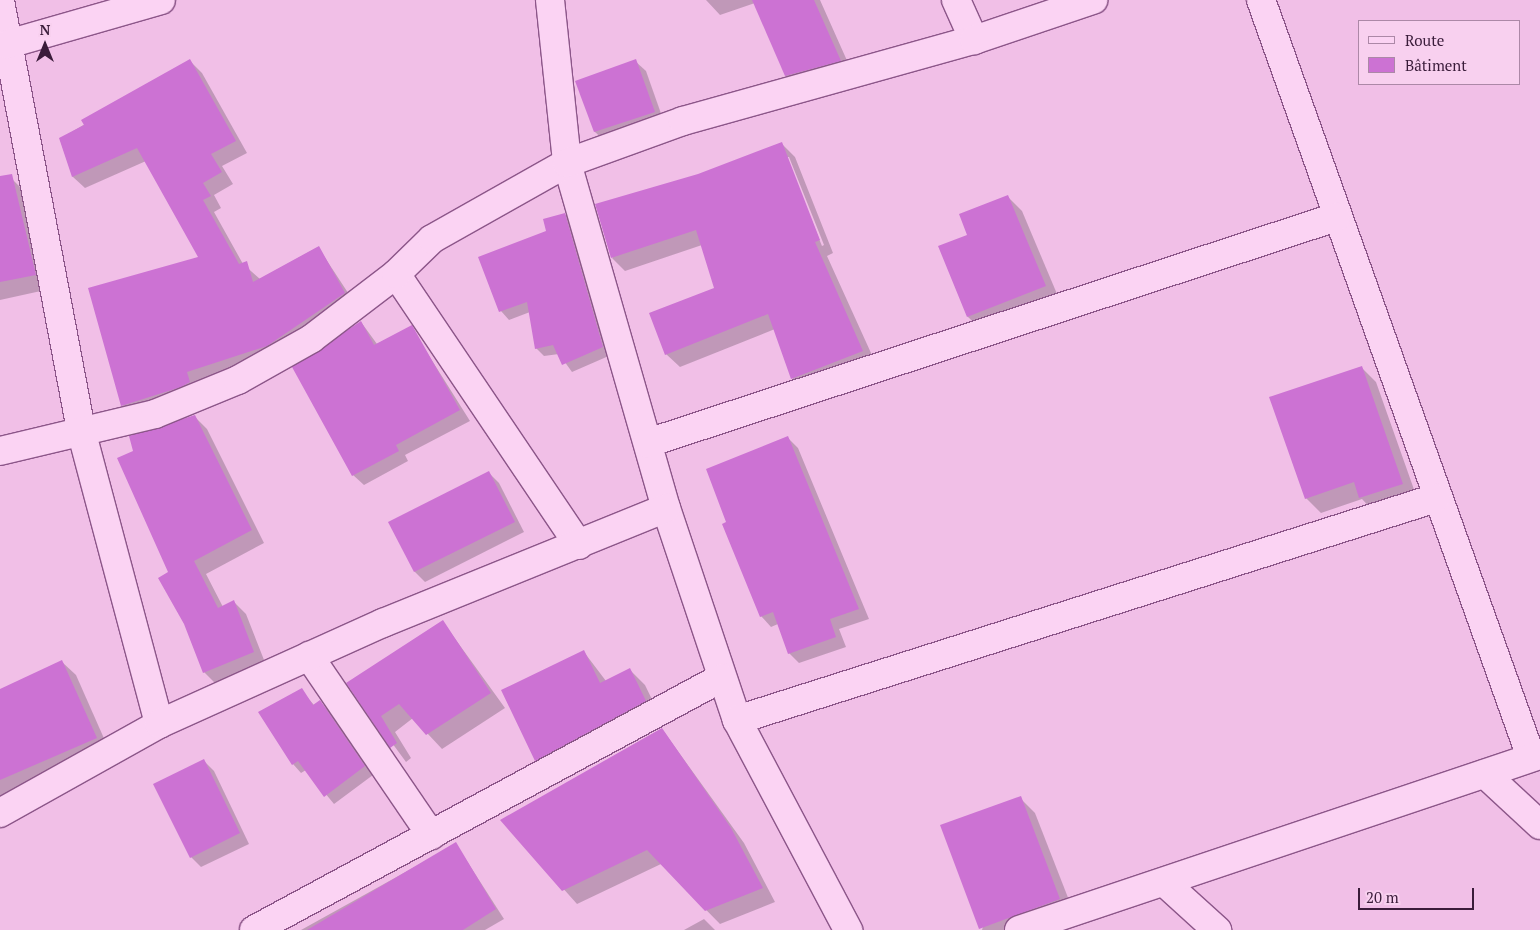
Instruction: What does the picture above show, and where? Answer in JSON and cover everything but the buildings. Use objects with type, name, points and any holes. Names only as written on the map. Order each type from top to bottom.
[{"type":"street","points":[[8,44],[161,0]]},
{"type":"street","points":[[550,0],[549,22],[567,163],[666,508],[721,678],[738,720],[848,930]]},
{"type":"street","points":[[956,0],[974,40]]},
{"type":"street","points":[[0,451],[82,434],[155,414],[238,380],[311,339],[396,274],[432,239],[567,163],[684,121],[974,40],[1093,0]]},
{"type":"street","points":[[1019,930],[1536,756],[1436,498],[1261,0]]},
{"type":"street","points":[[0,1],[82,434],[159,724]]},
{"type":"street","points":[[648,443],[1336,217]]},
{"type":"street","points":[[396,274],[579,545]]},
{"type":"street","points":[[738,720],[1436,498]]},
{"type":"street","points":[[0,812],[159,724],[309,656],[666,508]]},
{"type":"street","points":[[309,656],[431,835]]},
{"type":"street","points":[[270,927],[431,835],[721,678]]},
{"type":"street","points":[[1486,774],[1540,825]]},
{"type":"street","points":[[1164,882],[1217,930]]}]
